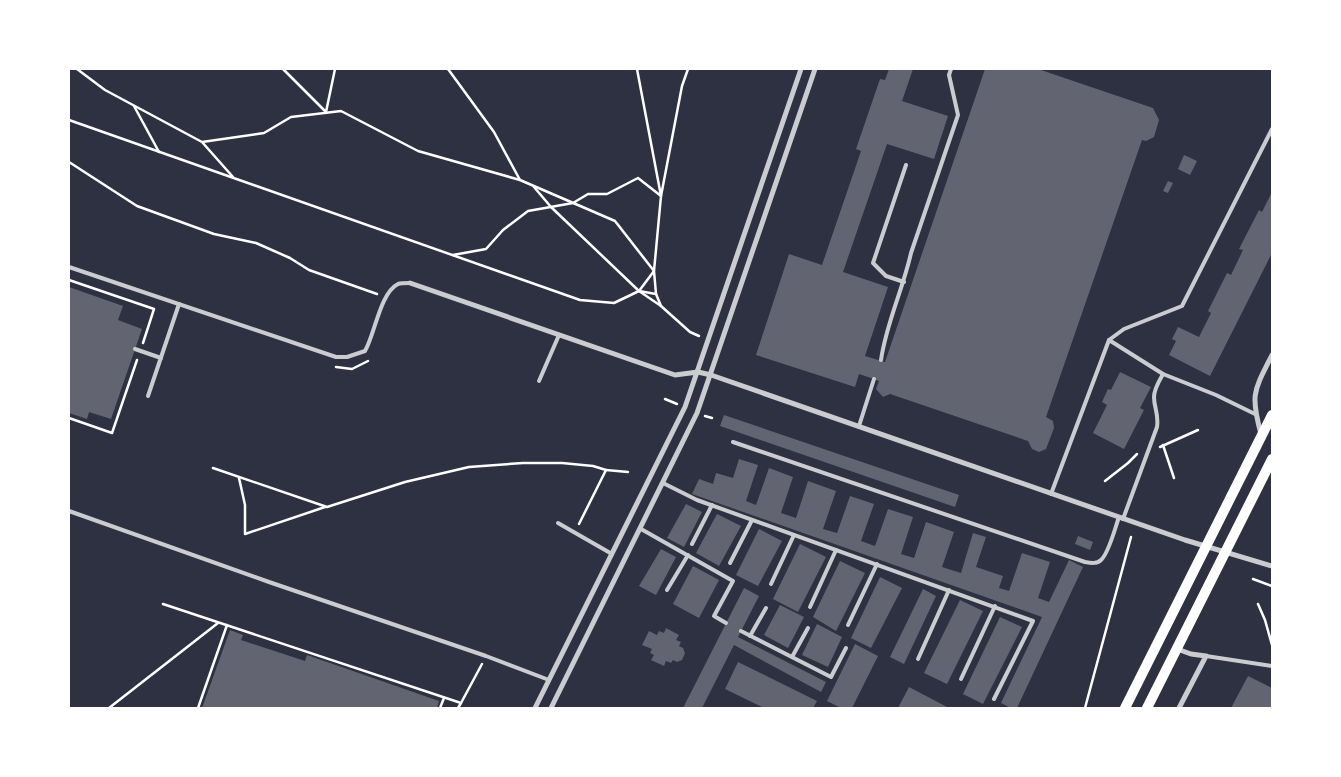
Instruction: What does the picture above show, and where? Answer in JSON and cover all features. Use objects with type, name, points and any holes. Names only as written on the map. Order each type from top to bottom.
[{"type":"main road","points":[[1125,708],[1272,415]]},
{"type":"main road","points":[[1147,708],[1272,459]]},
{"type":"street","points":[[535,708],[685,407],[801,69]]},
{"type":"street","points":[[551,708],[641,529],[697,412],[815,69]]},
{"type":"street","points":[[410,283],[675,375],[698,372],[711,375],[1121,518],[1272,566]]},
{"type":"street","points":[[1261,437],[1255,414],[1254,398],[1257,386],[1272,355]]},
{"type":"street","points":[[1177,649],[1191,654],[1206,656],[1179,708]]},
{"type":"lane","points":[[881,360],[883,347],[904,282],[911,253],[958,115],[949,75],[952,69]]},
{"type":"lane","points":[[1051,494],[1109,340],[1124,329],[1182,306],[1272,129]]},
{"type":"lane","points":[[904,282],[886,276],[873,263],[906,165]]},
{"type":"lane","points":[[69,267],[336,357],[347,357],[365,351],[370,343],[387,293],[399,284],[410,283]]},
{"type":"lane","points":[[148,396],[178,304]]},
{"type":"lane","points":[[539,381],[559,335]]},
{"type":"lane","points":[[1109,340],[1162,374],[1216,395],[1255,414]]},
{"type":"lane","points":[[135,349],[161,358]]},
{"type":"lane","points":[[733,442],[1092,564],[1100,562],[1104,556],[1148,453],[1157,427],[1158,416],[1154,398],[1156,387],[1162,374]]},
{"type":"lane","points":[[859,426],[874,379]]},
{"type":"lane","points":[[663,483],[690,497],[1033,621],[994,699]]},
{"type":"lane","points":[[692,544],[712,505]]},
{"type":"lane","points":[[69,510],[269,582],[486,656],[549,680]]},
{"type":"lane","points":[[730,563],[752,520]]},
{"type":"lane","points":[[558,523],[612,554]]},
{"type":"lane","points":[[641,529],[733,580],[714,616],[726,623]]},
{"type":"lane","points":[[770,584],[794,534]]},
{"type":"lane","points":[[810,607],[836,550]]},
{"type":"lane","points":[[667,590],[688,555]]},
{"type":"lane","points":[[848,625],[877,564]]},
{"type":"lane","points":[[918,659],[949,590]]},
{"type":"lane","points":[[961,679],[995,606]]},
{"type":"lane","points":[[750,636],[766,608]]},
{"type":"lane","points":[[792,657],[808,628]]},
{"type":"lane","points":[[741,631],[832,677],[846,648]]},
{"type":"lane","points":[[1206,656],[1272,666]]},
{"type":"path","points":[[77,69],[105,90],[202,142],[234,178]]},
{"type":"path","points":[[283,69],[326,112]]},
{"type":"path","points":[[326,112],[334,69]]},
{"type":"path","points":[[448,69],[494,132],[520,180]]},
{"type":"path","points":[[638,69],[661,196]]},
{"type":"path","points":[[661,306],[656,294],[654,271],[661,196],[682,86],[688,69]]},
{"type":"path","points":[[133,105],[159,152]]},
{"type":"path","points":[[202,142],[264,133],[291,117],[341,111],[418,151],[520,180],[615,221],[654,271]]},
{"type":"path","points":[[69,120],[580,300],[614,303],[639,291],[654,271]]},
{"type":"path","points":[[69,162],[137,206],[214,234],[256,243],[290,258],[309,270],[386,297]]},
{"type":"path","points":[[452,255],[486,249],[503,230],[528,211],[574,203],[588,194],[607,194],[638,178],[661,196]]},
{"type":"path","points":[[533,186],[551,207],[639,291],[661,306],[690,332],[702,337]]},
{"type":"path","points":[[69,280],[154,309],[112,433],[69,418]]},
{"type":"path","points":[[639,291],[656,294]]},
{"type":"path","points":[[332,365],[352,369],[372,358]]},
{"type":"path","points":[[665,399],[678,404]]},
{"type":"path","points":[[704,415],[712,418]]},
{"type":"path","points":[[1157,427],[1174,478]]},
{"type":"path","points":[[1105,481],[1139,452],[1148,453],[1198,430]]},
{"type":"path","points":[[239,477],[245,505],[245,534],[405,482],[469,467],[523,463],[562,463],[628,472]]},
{"type":"path","points":[[213,468],[327,506]]},
{"type":"path","points":[[575,532],[606,470]]},
{"type":"path","points":[[1085,708],[1131,537]]},
{"type":"path","points":[[1253,579],[1272,586]]},
{"type":"path","points":[[163,604],[461,703]]},
{"type":"path","points":[[1258,604],[1272,645]]},
{"type":"path","points":[[109,708],[219,622]]},
{"type":"path","points":[[198,708],[227,625]]},
{"type":"path","points":[[458,708],[486,656]]},
{"type":"path","points":[[440,708],[444,698]]},
{"type":"building","points":[[889,69],[913,69],[902,101],[948,116],[934,159],[887,144],[843,272],[888,287],[865,356],[885,362],[985,69],[1038,69],[1153,108],[1159,120],[1154,137],[1146,141],[1142,140],[1046,417],[1053,421],[1054,428],[1046,449],[1039,452],[1032,449],[1028,441],[890,394],[883,397],[876,389],[879,381],[874,379],[859,374],[855,387],[756,355],[789,254],[822,265],[861,151],[856,149],[880,79],[885,80]]},
{"type":"building","points":[[1184,155],[1197,161],[1190,175],[1178,169]]},
{"type":"building","points":[[1168,181],[1173,183],[1168,193],[1163,191]]},
{"type":"building","points":[[1272,192],[1272,253],[1210,376],[1169,355],[1176,341],[1172,339],[1178,327],[1199,337],[1211,313],[1208,311],[1227,273],[1231,275],[1243,250],[1239,249],[1259,210],[1262,212]]},
{"type":"building","points":[[69,287],[123,306],[118,320],[142,329],[111,419],[89,412],[87,419],[69,413]]},
{"type":"building","points":[[1120,372],[1151,387],[1140,408],[1144,410],[1124,449],[1093,433],[1107,405],[1102,402],[1108,389],[1111,390]]},
{"type":"building","points":[[724,415],[959,495],[955,507],[720,426]]},
{"type":"building","points":[[739,459],[758,465],[746,501],[756,505],[769,468],[793,477],[781,513],[796,518],[808,481],[836,491],[823,529],[837,533],[850,496],[874,504],[861,541],[875,546],[888,509],[913,517],[901,554],[914,558],[926,522],[954,532],[942,567],[961,573],[973,533],[986,537],[976,567],[1003,576],[999,588],[1009,591],[1022,553],[1050,562],[1038,598],[1049,602],[1069,560],[1083,567],[1017,708],[1011,708],[1001,703],[1042,617],[692,494],[699,479],[713,484],[716,473],[733,478]]},
{"type":"building","points":[[686,504],[702,512],[684,547],[667,538]]},
{"type":"building","points":[[717,514],[741,526],[719,566],[696,553]]},
{"type":"building","points":[[759,529],[782,541],[758,586],[736,575]]},
{"type":"building","points":[[1078,536],[1093,542],[1090,550],[1075,544]]},
{"type":"building","points":[[800,544],[826,557],[798,612],[773,599]]},
{"type":"building","points":[[661,549],[676,557],[656,595],[639,586]]},
{"type":"building","points":[[840,561],[865,573],[836,631],[813,617]]},
{"type":"building","points":[[693,566],[719,580],[699,618],[673,604]]},
{"type":"building","points":[[880,577],[902,588],[871,648],[851,638]]},
{"type":"building","points":[[744,588],[759,596],[738,637],[826,682],[821,692],[734,645],[702,708],[683,708]]},
{"type":"building","points":[[923,589],[936,596],[904,664],[890,657]]},
{"type":"building","points":[[960,600],[983,611],[947,684],[924,673]]},
{"type":"building","points":[[780,605],[804,617],[788,648],[764,635]]},
{"type":"building","points":[[1000,617],[1022,627],[983,704],[963,694]]},
{"type":"building","points":[[817,624],[842,637],[828,667],[802,655]]},
{"type":"building","points":[[666,628],[679,635],[676,640],[681,642],[679,646],[683,648],[685,653],[682,660],[677,662],[673,660],[671,663],[666,661],[664,666],[651,660],[654,655],[650,653],[652,649],[642,645],[649,631],[657,635],[659,631],[664,633]]},
{"type":"building","points":[[230,630],[243,635],[241,640],[305,661],[307,655],[439,701],[437,708],[202,708]]},
{"type":"building","points":[[855,644],[878,656],[852,708],[841,708],[827,701]]},
{"type":"building","points":[[738,662],[817,701],[813,708],[764,708],[725,689]]},
{"type":"building","points":[[1248,676],[1272,688],[1272,708],[1231,708]]},
{"type":"building","points":[[909,687],[949,708],[898,708]]}]
